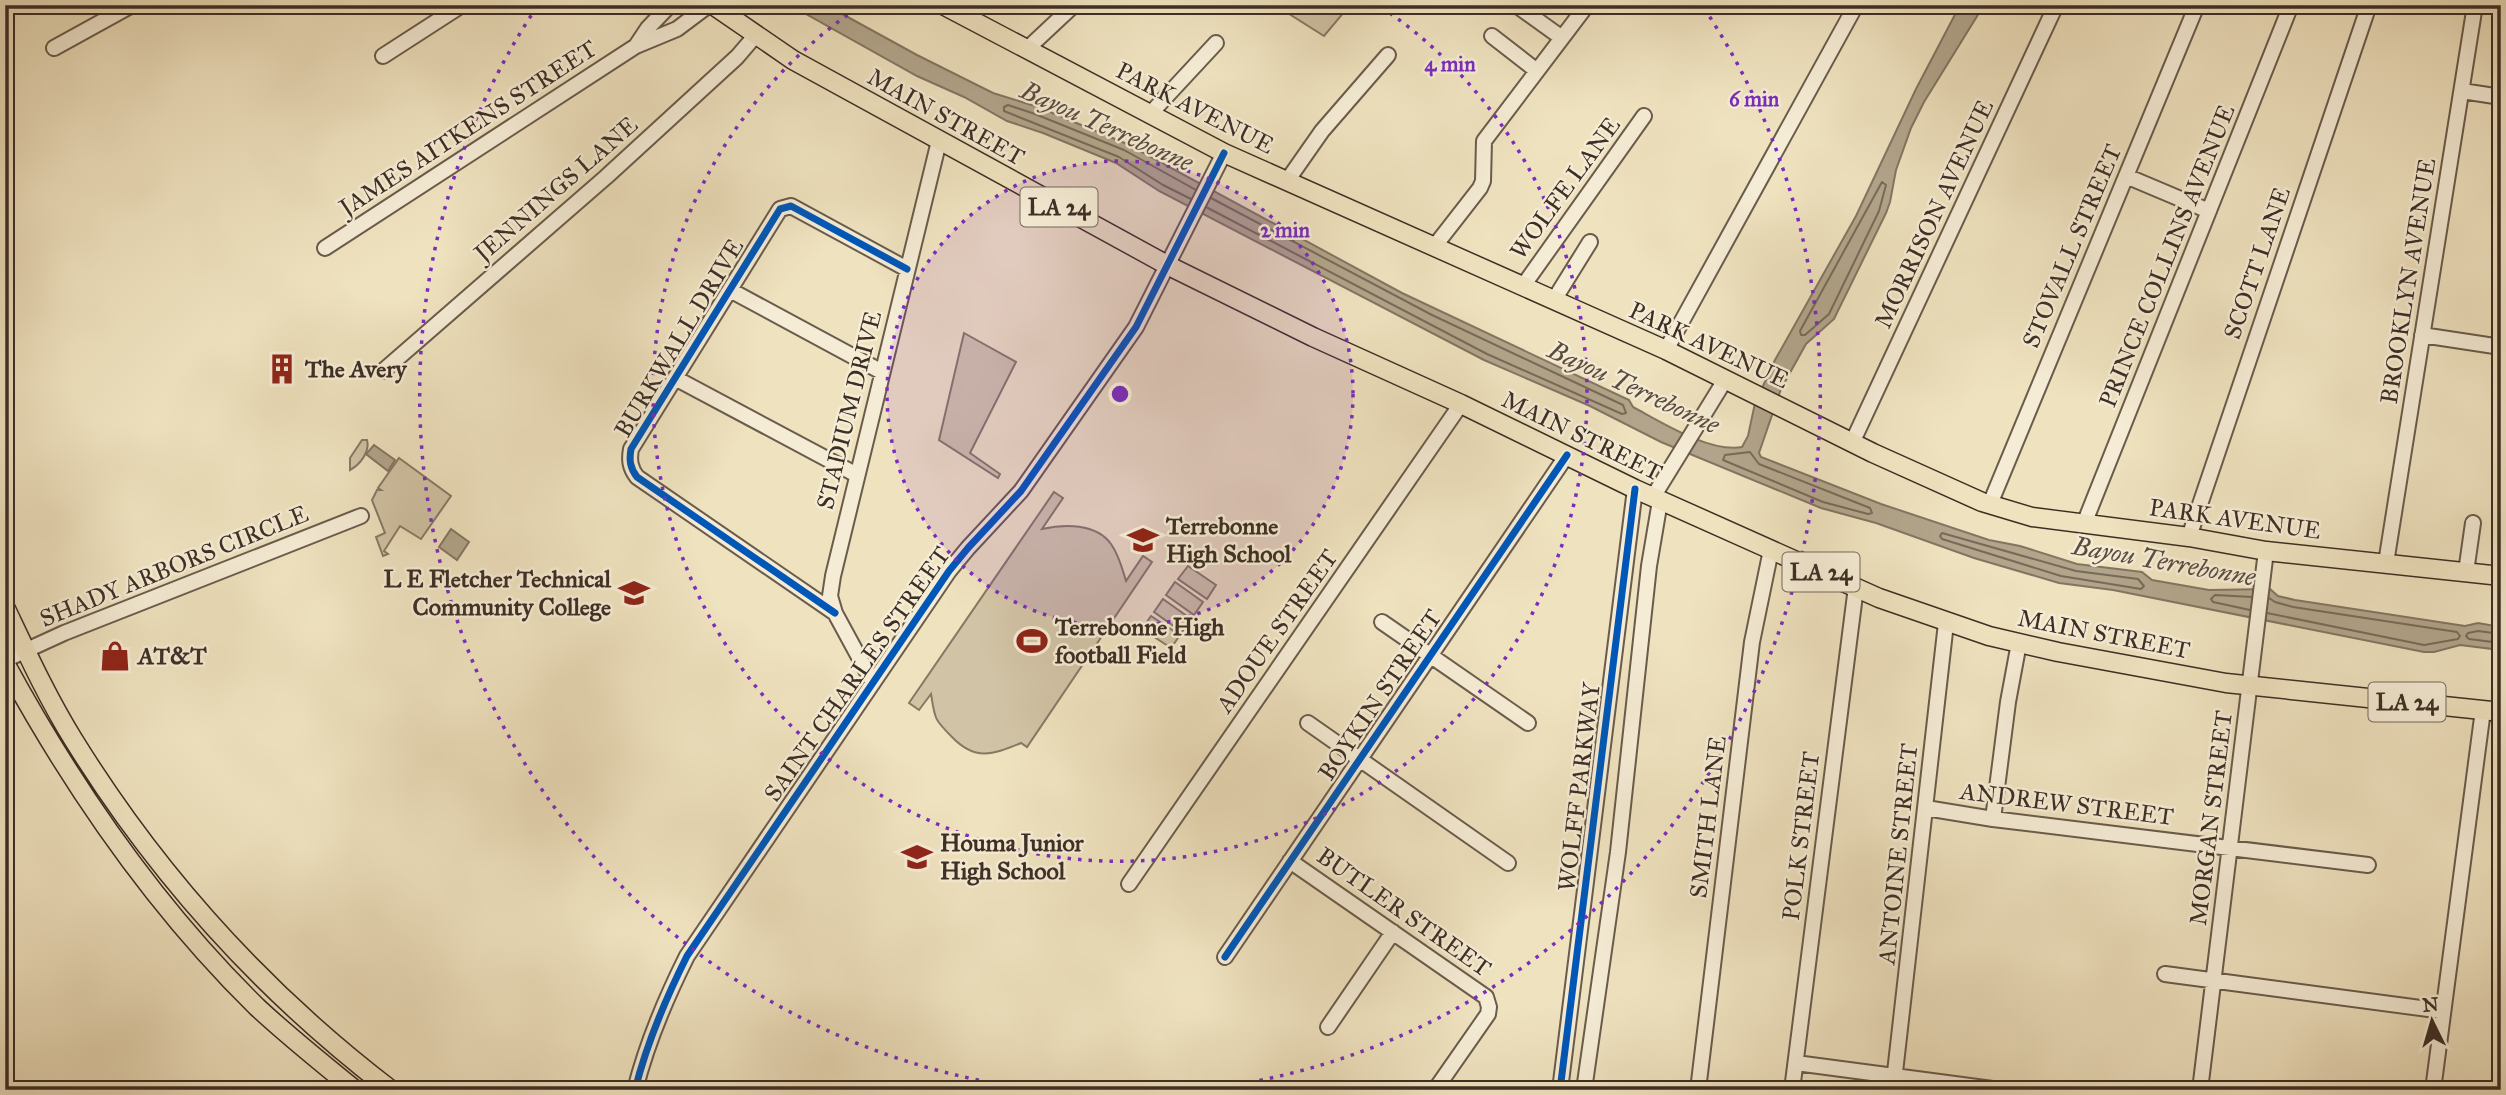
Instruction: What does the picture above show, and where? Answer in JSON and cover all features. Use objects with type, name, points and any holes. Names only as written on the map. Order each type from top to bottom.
[{"type":"main road","name":"MAIN STREET","points":[[711,5],[793,60],[1167,265],[1635,489],[1856,587],[1946,623],[2020,643],[2249,685],[2492,711]]},
{"type":"main road","name":"PARK AVENUE","points":[[943,5],[1224,153],[1666,350],[1852,443],[1990,504],[2032,517],[2189,537],[2266,551],[2501,576]]},
{"type":"main road","points":[[5,607],[79,748],[123,813],[196,908],[258,975],[303,1017],[391,1090]]},
{"type":"main road","points":[[5,662],[68,773],[148,883],[195,940],[257,1006],[355,1090]]},
{"type":"street","points":[[54,48],[132,5]]},
{"type":"street","points":[[383,56],[462,5]]},
{"type":"street","name":"JAMES AITKENS STREET","points":[[636,46],[648,28],[670,5]]},
{"type":"street","name":"JAMES AITKENS STREET","points":[[325,248],[636,46],[677,29],[711,5]]},
{"type":"street","points":[[1027,49],[1074,5]]},
{"type":"street","points":[[1517,5],[1562,38]]},
{"type":"street","points":[[1434,247],[1480,188],[1483,181],[1484,141],[1587,5]]},
{"type":"street","points":[[1666,350],[1856,5]]},
{"type":"street","name":"MORRISON AVENUE","points":[[1852,443],[2056,5]]},
{"type":"street","name":"STOVALL STREET","points":[[1990,504],[2197,5]]},
{"type":"street","name":"PRINCE COLLINS AVENUE","points":[[2084,524],[2291,5]]},
{"type":"street","name":"SCOTT LANE","points":[[2189,537],[2369,5]]},
{"type":"street","name":"BROOKLYN AVENUE","points":[[2386,563],[2475,5]]},
{"type":"street","name":"JENNINGS LANE","points":[[383,371],[606,177],[737,57],[755,36]]},
{"type":"street","points":[[1492,36],[1537,71]]},
{"type":"street","points":[[1151,113],[1216,43]]},
{"type":"street","points":[[1287,181],[1322,131],[1388,55]]},
{"type":"street","points":[[2462,90],[2501,97]]},
{"type":"street","name":"WOLFE LANE","points":[[1523,286],[1644,116]]},
{"type":"street","name":"STADIUM DRIVE","points":[[873,683],[835,613],[830,596],[832,576],[939,141]]},
{"type":"street","name":"SAINT CHARLES STREET","points":[[635,1090],[661,1009],[687,956],[950,571],[1021,491],[1136,327],[1224,153]]},
{"type":"street","points":[[2126,176],[2209,211]]},
{"type":"street","name":"BURKWALL DRIVE","points":[[835,613],[637,477],[632,471],[631,449],[780,209],[791,206],[907,269]]},
{"type":"street","points":[[1554,300],[1590,242]]},
{"type":"street","points":[[730,290],[882,372]]},
{"type":"street","points":[[2422,335],[2501,347]]},
{"type":"street","points":[[675,378],[857,475]]},
{"type":"street","points":[[1584,1090],[1618,852],[1657,499],[1675,459],[1725,380]]},
{"type":"street","name":"ADOUE STREET","points":[[1129,884],[1461,404]]},
{"type":"street","name":"BOYKIN STREET","points":[[1225,957],[1567,455]]},
{"type":"street","name":"WOLFF PARKWAY","points":[[1560,1090],[1635,489]]},
{"type":"street","name":"SHADY ARBORS CIRCLE","points":[[5,662],[64,633],[361,516]]},
{"type":"street","points":[[2466,572],[2473,523]]},
{"type":"street","name":"SMITH LANE","points":[[1698,1090],[1752,642],[1771,550]]},
{"type":"street","name":"MORGAN STREET","points":[[2200,1090],[2232,847],[2266,551]]},
{"type":"street","points":[[1626,563],[1649,566]]},
{"type":"street","name":"POLK STREET","points":[[1792,1090],[1856,587]]},
{"type":"street","points":[[1382,622],[1528,723]]},
{"type":"street","name":"ANTOINE STREET","points":[[1894,1083],[1946,623]]},
{"type":"street","points":[[1993,819],[2008,702],[2020,643]]},
{"type":"street","points":[[2433,1090],[2443,1011],[2492,711]]},
{"type":"street","points":[[1308,723],[1508,863]]},
{"type":"street","name":"ANDREW STREET","points":[[1926,808],[1993,819],[2368,865]]},
{"type":"street","name":"BUTLER STREET","points":[[1290,861],[1479,990],[1489,1002],[1488,1014],[1436,1090]]},
{"type":"street","points":[[1328,1027],[1393,932]]},
{"type":"street","points":[[2165,974],[2443,1011]]},
{"type":"street","points":[[1796,1063],[1894,1083],[2000,1090]]},
{"type":"shaded area","points":[[1275,5],[1350,5],[1324,36]]},
{"type":"shaded area","points":[[964,333],[1016,362],[970,453],[1000,474],[998,478],[939,440]]},
{"type":"shaded area","points":[[362,440],[367,440],[366,453],[350,470],[350,458]]},
{"type":"shaded area","points":[[399,458],[451,496],[421,539],[400,526],[384,551],[388,554],[383,556],[376,537],[385,533],[372,500],[377,490],[381,490],[378,488]]},
{"type":"shaded area","points":[[1054,492],[1063,498],[1042,529],[1070,526],[1097,532],[1114,548],[1126,581],[1143,556],[1152,562],[1027,747],[1021,743],[992,753],[976,753],[960,745],[942,726],[936,718],[931,694],[919,710],[909,703]]},
{"type":"shaded area","points":[[1188,566],[1216,585],[1207,599],[1178,579]]},
{"type":"shaded area","points":[[1175,582],[1203,602],[1194,615],[1166,595]]},
{"type":"shaded area","points":[[1163,599],[1191,619],[1182,632],[1154,612]]},
{"type":"shaded area","points":[[1151,616],[1180,635],[1171,648],[1142,629]]},
{"type":"water","points":[[790,5],[826,5],[993,93],[1038,107],[1127,144],[1402,293],[1629,400],[1633,407],[1671,428],[1701,441],[1729,448],[1742,447],[1748,436],[1755,403],[1775,360],[1856,216],[1916,89],[1960,5],[1984,5],[1911,128],[1896,170],[1886,213],[1834,319],[1806,344],[1781,389],[1759,453],[1761,457],[1881,504],[1989,540],[2020,546],[2077,564],[2142,572],[2152,580],[2209,590],[2270,589],[2278,596],[2295,600],[2465,626],[2478,623],[2501,627],[2501,650],[2460,645],[2424,652],[2113,590],[2059,583],[1974,558],[1876,523],[1821,508],[1661,442],[1590,406],[1484,360],[1159,191],[1116,163],[1007,121],[964,97],[917,76]]},
{"type":"water","points":[[374,445],[395,460],[388,471],[366,454]]},
{"type":"water","points":[[451,529],[469,542],[457,560],[439,547]]},
{"type":"cycle path","points":[[635,1090],[657,1021],[687,956],[949,571],[1021,491],[1136,327],[1224,153]]},
{"type":"cycle path","points":[[835,613],[637,477],[631,464],[631,449],[780,209],[791,206],[907,269]]},
{"type":"cycle path","points":[[1225,957],[1567,455]]},
{"type":"cycle path","points":[[1560,1090],[1635,489]]},
{"type":"place","name":"The Avery","points":[[282,369]]},
{"type":"place","name":"Terrebonne High School","points":[[1143,540]]},
{"type":"place","name":"L E Fletcher Technical Community College","points":[[634,593]]},
{"type":"place","name":"Terrebonne High football Field","points":[[1032,641]]},
{"type":"place","name":"AT&T","points":[[115,656]]},
{"type":"place","name":"Houma Junior High School","points":[[917,857]]},
{"type":"water label","name":"Bayou Terrebonne","points":[[1107,126]]},
{"type":"water label","name":"Bayou Terrebonne","points":[[1634,387]]},
{"type":"water label","name":"Bayou Terrebonne","points":[[2164,561]]}]
